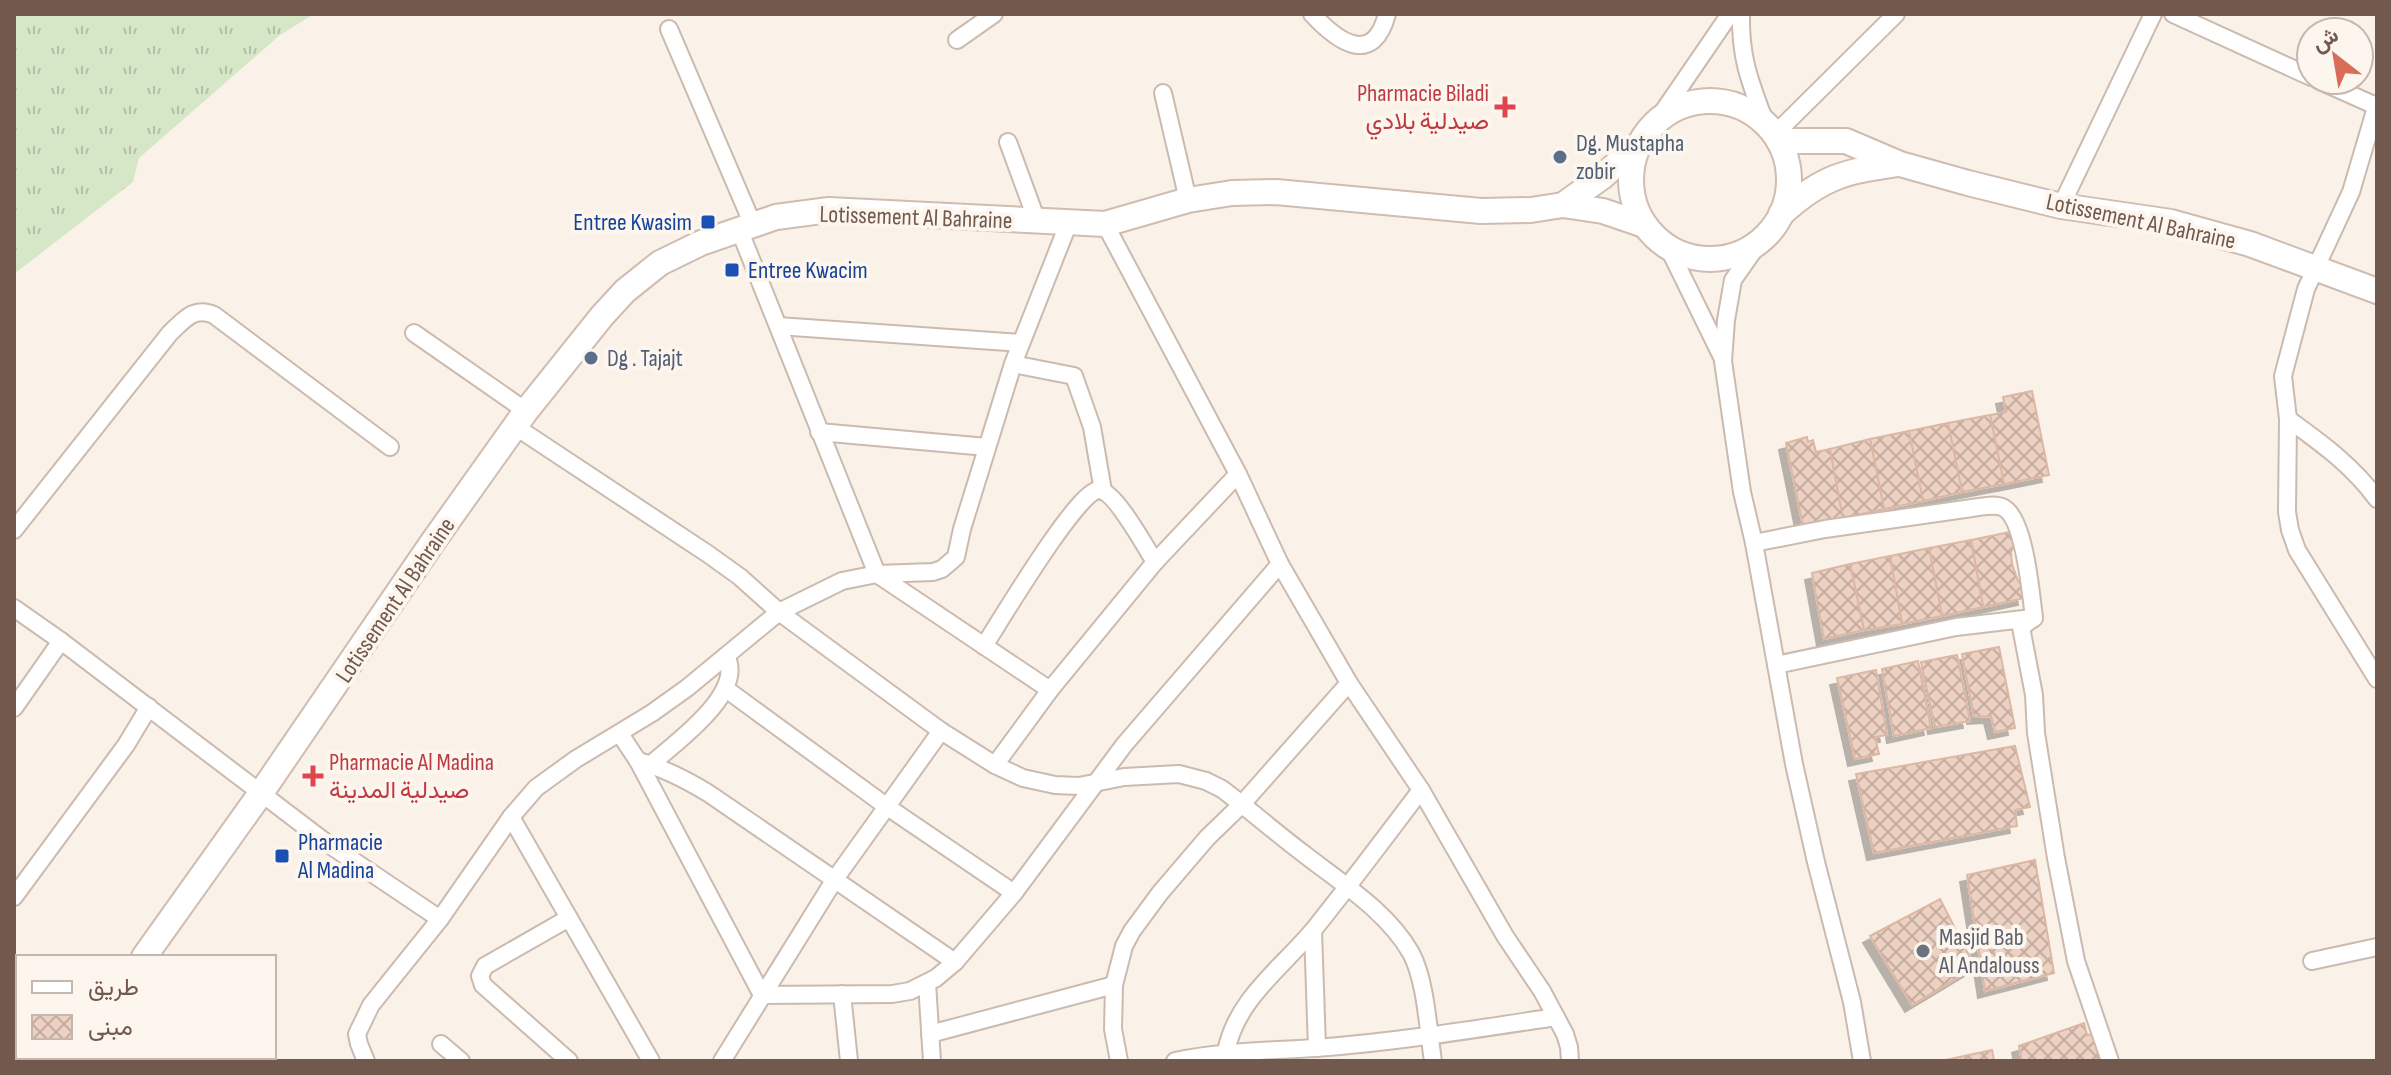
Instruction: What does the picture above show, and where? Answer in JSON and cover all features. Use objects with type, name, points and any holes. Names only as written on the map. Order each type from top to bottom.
[{"type":"street","points":[[957,40],[994,14]]},
{"type":"street","points":[[1312,14],[1327,29],[1354,46],[1375,41],[1383,30],[1387,14]]},
{"type":"street","points":[[1723,361],[1668,247],[1644,225],[1631,194],[1630,177],[1638,145],[1730,14]]},
{"type":"street","points":[[1741,14],[1741,40],[1747,75],[1788,165],[1789,182],[1781,214],[1733,280],[1723,361],[1742,492],[1797,778],[1852,1002],[1862,1061]]},
{"type":"street","points":[[1773,132],[1896,14]]},
{"type":"street","points":[[2061,206],[2153,14]]},
{"type":"street","points":[[2173,14],[2295,70]]},
{"type":"street","points":[[669,29],[746,227],[778,326],[877,574],[1050,690]]},
{"type":"street","points":[[1163,93],[1188,200]]},
{"type":"street","points":[[2355,96],[2376,105],[2351,192],[2311,279],[2283,376],[2288,419],[2287,512],[2297,550],[2377,679]]},
{"type":"street","points":[[1658,119],[1687,104],[1720,101],[1744,108],[1773,132]]},
{"type":"street","name":"Lotissement Al Bahraine","points":[[1773,132],[1846,141],[1900,164],[2061,206],[2171,222],[2250,244],[2311,279],[2377,291]]},
{"type":"street","points":[[1008,142],[1037,221]]},
{"type":"street","name":"Lotissement Al Bahraine","points":[[1563,205],[1602,177],[1638,145]]},
{"type":"street","name":"Lotissement Al Bahraine","points":[[1781,214],[1817,185],[1851,171],[1900,164]]},
{"type":"street","name":"Lotissement Al Bahraine","points":[[145,955],[521,419],[625,291],[660,263],[701,243],[776,217],[829,210],[1105,224],[1188,200],[1232,193],[1276,192],[1481,211],[1531,210],[1563,205],[1603,211],[1644,225]]},
{"type":"street","points":[[366,1061],[357,1034],[371,1005],[440,919],[526,798],[553,775],[687,688],[779,612],[842,581],[877,574],[933,572],[942,569],[956,557],[1013,364],[1069,222]]},
{"type":"street","points":[[1105,224],[1238,474],[1280,564],[1349,683],[1421,790],[1505,936],[1542,991],[1565,1034],[1570,1061]]},
{"type":"street","points":[[1668,247],[1699,258],[1716,259],[1732,256],[1761,240]]},
{"type":"street","points":[[14,530],[170,333],[196,311],[214,315],[390,447]]},
{"type":"street","points":[[778,326],[1021,343]]},
{"type":"street","points":[[414,333],[521,419],[740,577],[779,612],[941,731],[995,765],[1023,778],[1055,785],[1079,786],[1153,775],[1192,776],[1222,789],[1383,918],[1411,953],[1424,996],[1433,1061]]},
{"type":"street","points":[[1013,364],[1074,376],[1092,427],[1103,491]]},
{"type":"street","points":[[2288,419],[2336,454],[2377,499]]},
{"type":"street","points":[[819,432],[987,447]]},
{"type":"street","points":[[995,765],[1050,690],[1155,562],[1238,474]]},
{"type":"street","points":[[984,646],[1077,506],[1098,489],[1123,512],[1155,562]]},
{"type":"street","points":[[1754,543],[1825,529],[1972,508],[2004,508],[2015,520],[2025,552],[2034,618]]},
{"type":"street","points":[[762,995],[892,994],[910,991],[927,983],[955,962],[1014,893],[1149,715],[1280,564]]},
{"type":"street","points":[[14,608],[358,865],[440,919]]},
{"type":"street","points":[[1776,665],[1956,627],[2034,618]]},
{"type":"street","points":[[2034,618],[2021,627],[2034,695],[2036,733],[2056,858],[2076,961],[2110,1061]]},
{"type":"street","points":[[14,708],[61,641]]},
{"type":"street","points":[[644,763],[697,724],[726,689],[730,674],[726,656]]},
{"type":"street","points":[[1119,1061],[1113,1029],[1114,985],[1124,946],[1132,931],[1207,838],[1242,804],[1349,683]]},
{"type":"street","points":[[726,689],[886,806],[1014,893]]},
{"type":"street","points":[[14,897],[107,771],[149,707]]},
{"type":"street","points":[[722,1061],[835,879],[941,731]]},
{"type":"street","points":[[620,734],[644,763],[762,995]]},
{"type":"street","points":[[644,763],[678,775],[708,793],[955,962]]},
{"type":"street","points":[[1226,1052],[1234,1025],[1251,998],[1313,931],[1421,790]]},
{"type":"street","points":[[511,817],[651,1061]]},
{"type":"street","points":[[569,918],[485,966],[480,976],[483,985],[569,1061]]},
{"type":"street","points":[[1313,931],[1317,1048]]},
{"type":"street","points":[[2312,961],[2377,947]]},
{"type":"street","points":[[927,983],[932,1061]]},
{"type":"street","points":[[930,1034],[1114,985]]},
{"type":"street","points":[[842,994],[849,1061]]},
{"type":"street","points":[[1175,1061],[1226,1052],[1317,1048],[1428,1036],[1556,1017]]},
{"type":"street","points":[[441,1044],[461,1061]]},
{"type":"green space","points":[[14,14],[314,14],[280,35],[139,158],[133,182],[14,274]]},
{"type":"building","points":[[2032,391],[2049,475],[2004,484],[1990,415],[2006,412],[2003,397]]},
{"type":"building","points":[[1990,415],[2004,484],[1962,492],[1948,423]]},
{"type":"building","points":[[1948,423],[1962,492],[1923,501],[1909,431]]},
{"type":"building","points":[[1909,431],[1923,501],[1884,509],[1870,439]]},
{"type":"building","points":[[1807,437],[1808,442],[1813,440],[1816,452],[1830,449],[1843,518],[1803,526],[1786,443]]},
{"type":"building","points":[[1870,439],[1884,509],[1843,518],[1830,449]]},
{"type":"building","points":[[2010,532],[2015,544],[2011,552],[2012,564],[2023,586],[2025,598],[1983,607],[1971,540]]},
{"type":"building","points":[[1971,540],[1983,607],[1942,616],[1929,548]]},
{"type":"building","points":[[1929,548],[1942,616],[1902,624],[1890,556]]},
{"type":"building","points":[[1890,556],[1902,624],[1864,630],[1850,564]]},
{"type":"building","points":[[1850,564],[1864,630],[1824,639],[1812,573]]},
{"type":"building","points":[[1999,647],[2015,728],[1995,732],[1991,716],[1974,717],[1962,654]]},
{"type":"building","points":[[1957,655],[1970,721],[1935,727],[1921,662]]},
{"type":"building","points":[[1918,661],[1931,728],[1894,736],[1882,669]]},
{"type":"building","points":[[1876,670],[1887,735],[1875,737],[1879,754],[1855,759],[1837,678]]},
{"type":"building","points":[[2015,746],[2030,807],[2015,810],[2017,826],[1874,853],[1856,774]]},
{"type":"building","points":[[2035,860],[2054,973],[1985,991],[1967,875]]},
{"type":"building","name":"Masjid Bab Al Andalouss","points":[[1940,899],[1975,967],[1912,1005],[1870,936]]},
{"type":"building","points":[[2084,1023],[2087,1035],[2097,1033],[2105,1060],[2022,1061],[2019,1046]]},
{"type":"building","points":[[1992,1050],[1994,1061],[1941,1061]]},
{"type":"place","name":"Pharmacie Biladi صيدلية بلادي","points":[[1505,107]]},
{"type":"place","name":"Dg. Mustapha zobir","points":[[1560,157]]},
{"type":"place","name":"Entree Kwasim","points":[[708,222]]},
{"type":"place","name":"Entree Kwacim","points":[[732,270]]},
{"type":"place","name":"Dg . Tajajt","points":[[591,358]]},
{"type":"place","name":"Pharmacie Al Madina صيدلية المدينة","points":[[313,776]]},
{"type":"place","name":"Pharmacie Al Madina","points":[[282,856]]},
{"type":"place","name":"Masjid Bab Al Andalouss","points":[[1923,951]]}]
